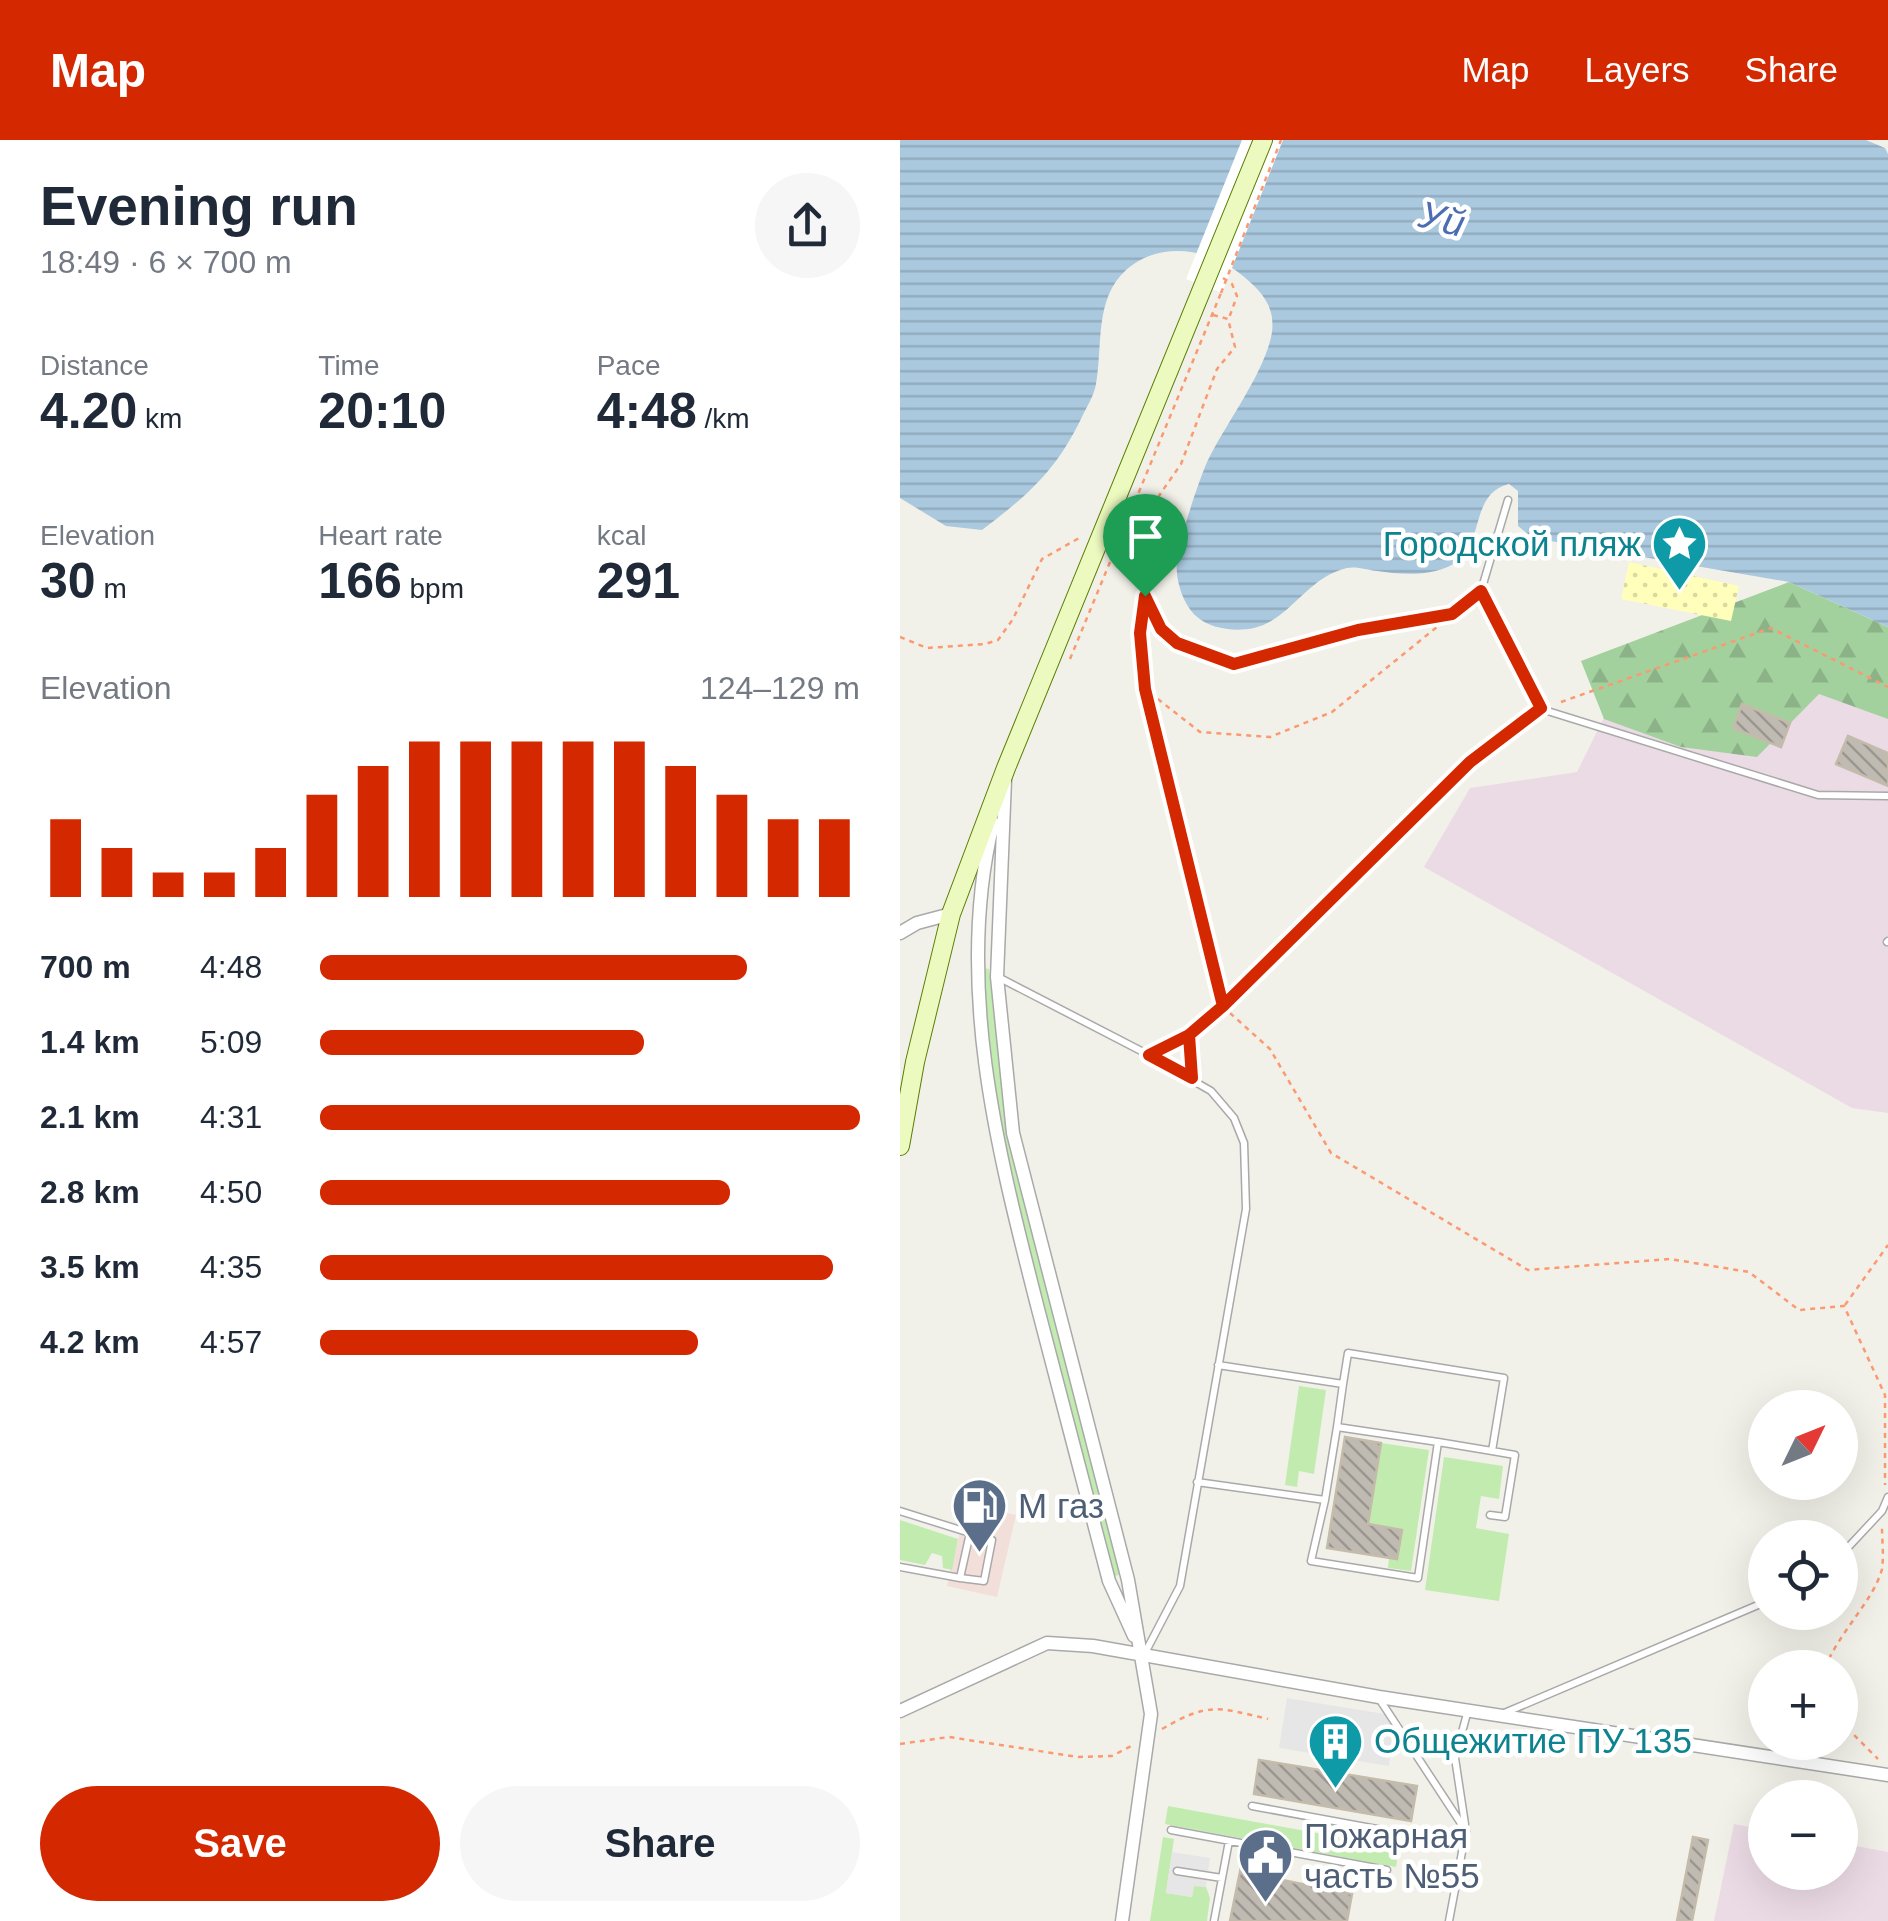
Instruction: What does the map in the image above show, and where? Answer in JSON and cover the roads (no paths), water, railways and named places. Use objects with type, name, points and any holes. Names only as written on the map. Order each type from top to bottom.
[{"type":"street","points":[[900,1146],[915,1062],[951,914],[1006,768],[1213,284],[1263,140]]},
{"type":"street","points":[[1006,768],[996,976],[1013,1133],[1128,1580],[1151,1714],[1122,1921]]},
{"type":"street","points":[[1006,768],[984,861],[978,970],[988,1084],[1000,1159],[1109,1581],[1143,1656]]},
{"type":"street","points":[[900,933],[917,923],[951,914]]},
{"type":"street","points":[[900,1711],[1047,1643],[1093,1646],[1378,1698],[1888,1772]]},
{"type":"lane","points":[[1508,500],[1481,591],[1541,708],[1818,795],[1888,796]]},
{"type":"lane","points":[[1149,1055],[1189,1035],[1223,1006],[1470,762],[1541,708]]},
{"type":"lane","points":[[900,924],[917,923]]},
{"type":"lane","points":[[996,976],[1192,1078],[1234,1118],[1244,1143],[1246,1209],[1180,1586],[1143,1656]]},
{"type":"lane","points":[[1189,1035],[1192,1078]]},
{"type":"lane","points":[[1438,1442],[1418,1578],[1311,1560],[1325,1500],[1348,1353],[1504,1378],[1492,1451]]},
{"type":"lane","points":[[1218,1364],[1342,1384]]},
{"type":"lane","points":[[1337,1427],[1515,1454],[1505,1517],[1490,1515]]},
{"type":"lane","points":[[1197,1482],[1325,1500]]},
{"type":"lane","points":[[1858,1537],[1882,1511],[1888,1497]]},
{"type":"lane","points":[[900,1511],[992,1540],[984,1581],[900,1567]]},
{"type":"lane","points":[[960,1578],[970,1533]]},
{"type":"lane","points":[[1501,1714],[1748,1609]]},
{"type":"lane","points":[[1378,1698],[1466,1830]]},
{"type":"lane","points":[[1449,1921],[1466,1830],[1455,1758],[1468,1710]]},
{"type":"lane","points":[[1252,1806],[1464,1844]]},
{"type":"lane","points":[[1171,1830],[1387,1870]]},
{"type":"lane","points":[[1214,1921],[1229,1841]]},
{"type":"lane","points":[[1177,1871],[1222,1878]]},
{"type":"water","name":"Уй","points":[[900,140],[1866,140],[1885,148],[1888,627],[1789,582],[1533,538],[1518,526],[1518,491],[1509,484],[1489,497],[1466,552],[1450,566],[1408,574],[1347,568],[1321,580],[1267,623],[1239,630],[1208,624],[1191,611],[1184,598],[1177,576],[1178,552],[1204,468],[1262,363],[1272,323],[1266,300],[1243,276],[1216,259],[1185,251],[1169,251],[1139,260],[1116,282],[1104,309],[1094,393],[1050,468],[982,530],[946,526],[900,498]]},
{"type":"place","name":"Городской пляж","points":[[1680,593]]},
{"type":"place","name":"М газ","points":[[979,1555]]},
{"type":"place","name":"Общежитие ПУ 135","points":[[1335,1790]]},
{"type":"place","name":"Пожарная часть №55","points":[[1265,1905]]}]
